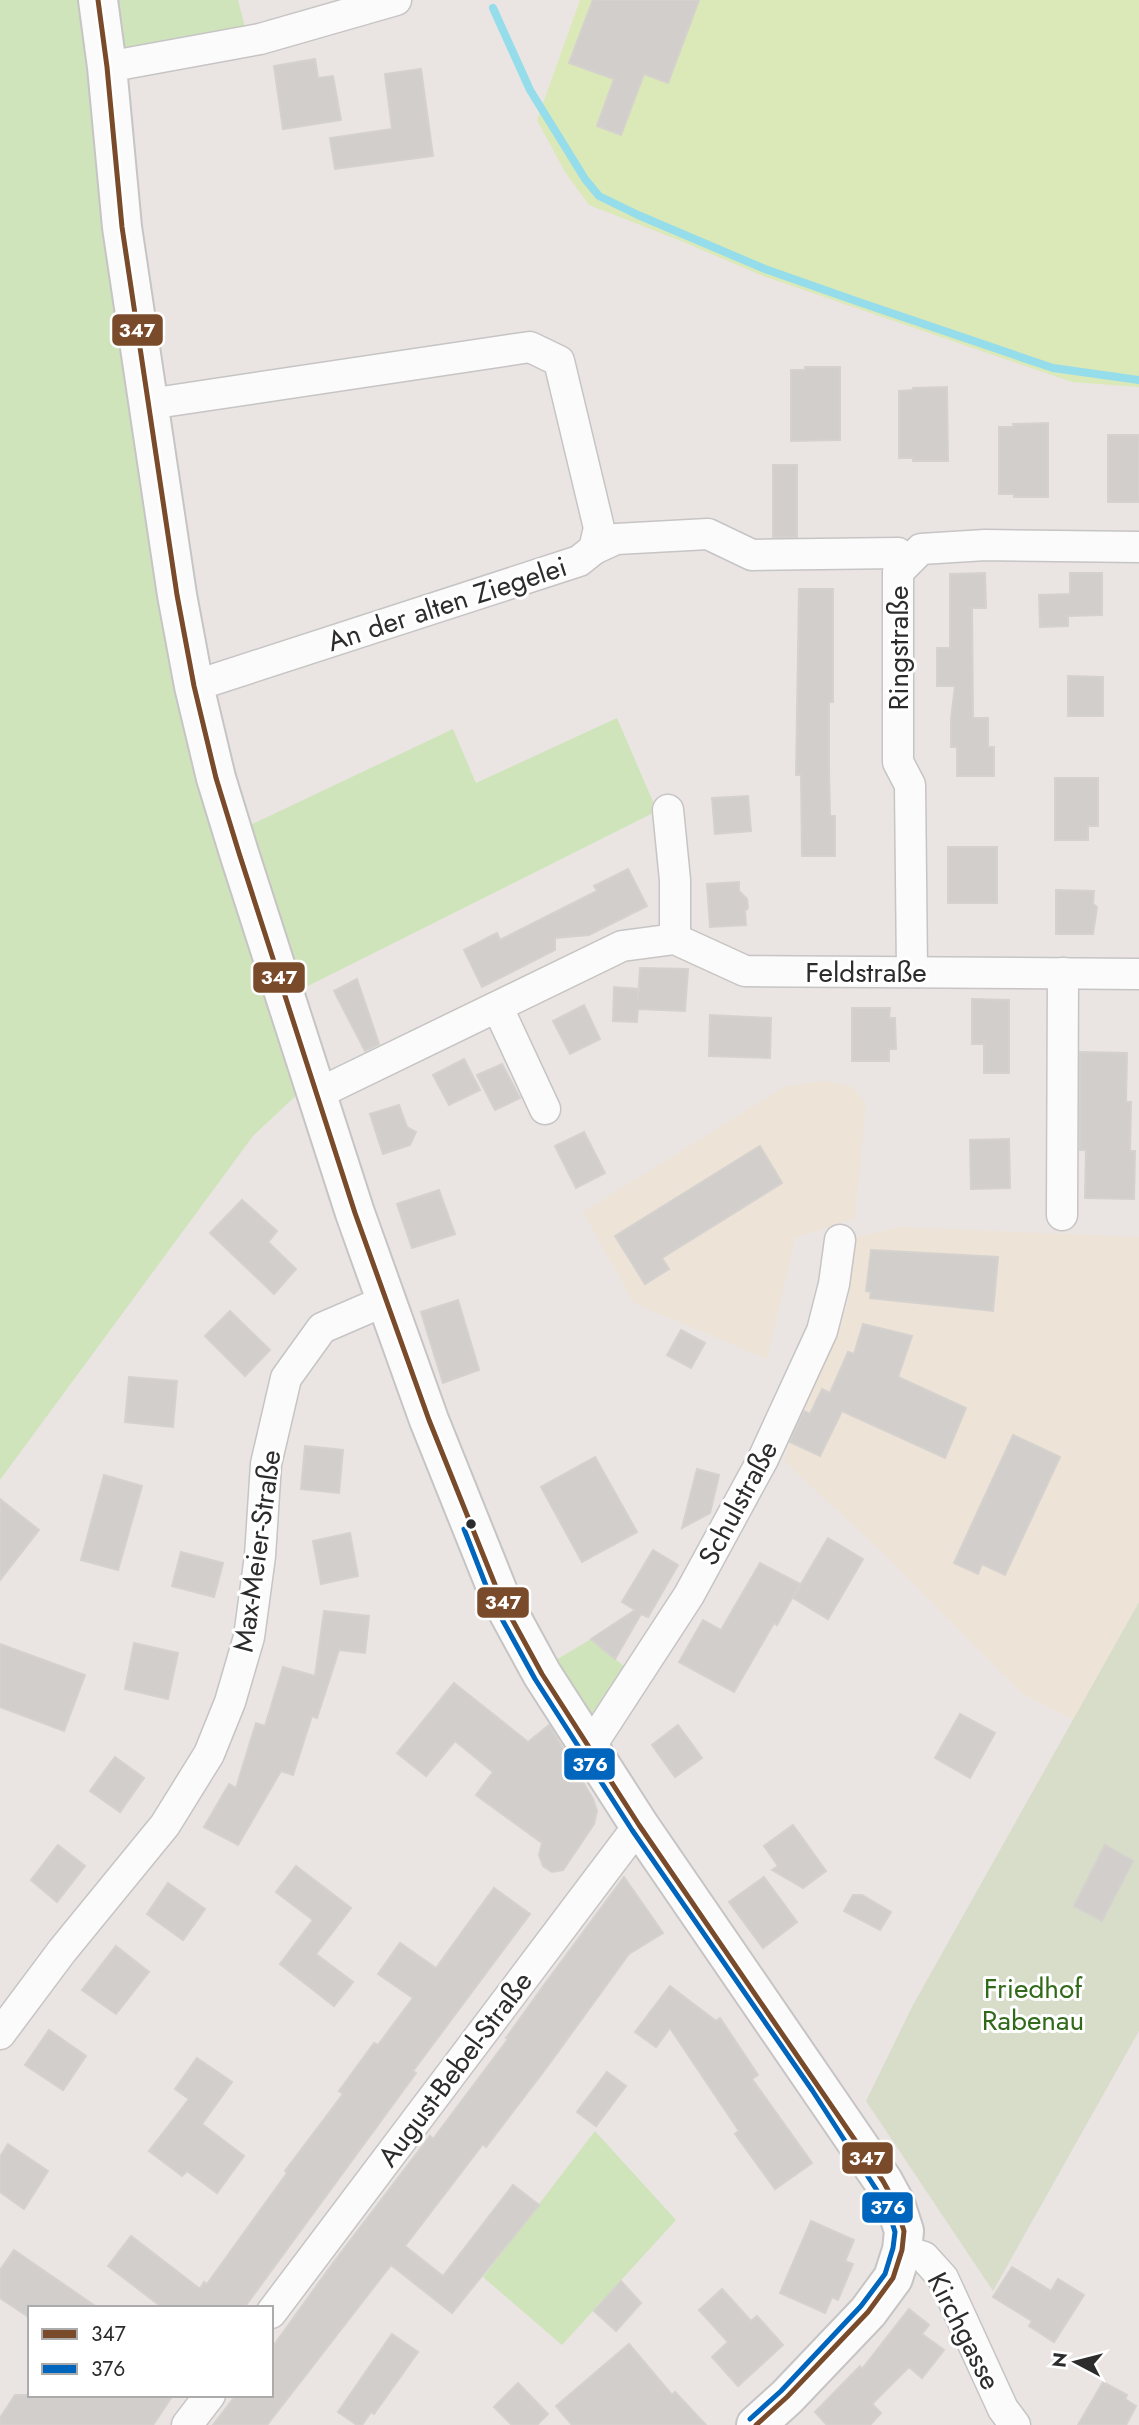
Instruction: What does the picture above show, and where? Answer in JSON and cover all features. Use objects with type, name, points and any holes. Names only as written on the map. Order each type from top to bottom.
[{"type":"street","points":[[97,0],[107,68],[122,227],[177,595],[194,685],[216,778],[355,1213],[429,1420],[500,1597],[542,1674],[639,1825],[883,2181],[895,2203],[904,2231],[902,2250],[893,2278],[867,2312],[788,2397],[756,2425]]},
{"type":"street","points":[[107,68],[260,39],[396,0]]},
{"type":"street","name":"An der alten Ziegelei","points":[[149,404],[530,347],[559,360],[599,528],[594,549],[579,561],[194,685]]},
{"type":"street","points":[[594,549],[616,539],[708,534],[752,555],[898,553]]},
{"type":"street","name":"Ringstraße","points":[[912,971],[910,785],[898,762],[898,572],[920,549],[985,545],[1139,547]]},
{"type":"street","points":[[317,1094],[622,946],[675,939],[675,880],[668,810]]},
{"type":"street","name":"Feldstraße","points":[[675,939],[745,971],[1139,974]]},
{"type":"street","points":[[1062,1215],[1063,973]]},
{"type":"street","points":[[498,1008],[545,1109]]},
{"type":"street","name":"Schulstraße","points":[[590,1747],[689,1595],[763,1459],[822,1331],[834,1284],[840,1240]]},
{"type":"street","name":"Max-Meier-Straße","points":[[0,2034],[62,1951],[165,1825],[209,1755],[230,1702],[249,1637],[260,1556],[266,1464],[286,1378],[322,1328],[387,1300]]},
{"type":"street","name":"August-Bebel-Straße","points":[[273,2310],[639,1825]]},
{"type":"street","name":"Kirchgasse","points":[[902,2250],[924,2257],[943,2278],[1003,2409],[1015,2425]]},
{"type":"street","points":[[187,2425],[208,2397]]},
{"type":"shaded area","points":[[824,1081],[853,1087],[866,1104],[855,1218],[795,1238],[767,1359],[634,1303],[583,1212],[784,1087]]},
{"type":"shaded area","points":[[899,1227],[1139,1237],[1139,1602],[1073,1720],[1023,1694],[880,1550],[785,1462],[789,1441],[842,1322],[849,1298],[855,1238]]},
{"type":"green space","points":[[0,0],[98,0],[223,838],[453,729],[476,783],[617,718],[657,811],[274,1003],[301,1091],[253,1136],[0,1480]]},
{"type":"green space","points":[[111,0],[238,0],[246,31],[130,58],[116,49]]},
{"type":"green space","points":[[580,0],[1139,0],[1139,387],[1072,382],[763,276],[589,205],[565,172],[537,120]]},
{"type":"green space","name":"Friedhof Rabenau","points":[[1139,1602],[1139,2031],[993,2291],[866,2101],[913,2005]]},
{"type":"green space","points":[[591,1639],[626,1668],[595,1718],[556,1660]]},
{"type":"green space","points":[[595,2131],[676,2220],[562,2345],[483,2277]]},
{"type":"building","points":[[593,0],[699,0],[668,83],[644,74],[621,135],[597,126],[614,79],[569,63]]},
{"type":"building","points":[[315,59],[318,78],[333,76],[341,120],[283,129],[274,66]]},
{"type":"building","points":[[421,69],[433,156],[335,169],[330,138],[392,129],[385,74]]},
{"type":"building","points":[[805,367],[840,367],[840,440],[791,441],[791,370],[805,370]]},
{"type":"building","points":[[947,387],[948,461],[913,461],[913,458],[899,458],[899,391]]},
{"type":"building","points":[[1048,423],[1048,497],[999,494],[999,427]]},
{"type":"building","points":[[1108,435],[1139,435],[1139,502],[1108,502]]},
{"type":"building","points":[[773,465],[797,465],[797,537],[773,537]]},
{"type":"building","points":[[985,573],[986,608],[972,608],[973,718],[988,718],[988,747],[994,747],[994,776],[957,776],[957,747],[951,747],[955,686],[937,686],[937,648],[950,648],[950,574]]},
{"type":"building","points":[[1070,573],[1102,573],[1102,615],[1068,616],[1068,626],[1040,627],[1039,595],[1070,594]]},
{"type":"building","points":[[799,589],[833,589],[833,702],[829,702],[829,769],[830,816],[835,816],[835,856],[802,856],[801,775],[796,775]]},
{"type":"building","points":[[1068,676],[1103,677],[1103,716],[1068,716]]},
{"type":"building","points":[[1055,778],[1098,778],[1098,826],[1088,826],[1088,840],[1055,840]]},
{"type":"building","points":[[748,796],[751,831],[715,834],[712,798]]},
{"type":"building","points":[[948,847],[997,847],[997,903],[948,903]]},
{"type":"building","points":[[628,869],[647,906],[589,935],[555,938],[555,950],[482,987],[464,950],[497,933],[500,940],[597,891],[594,886]]},
{"type":"building","points":[[739,882],[739,891],[747,899],[746,925],[710,927],[707,884]]},
{"type":"building","points":[[1056,890],[1094,891],[1093,904],[1097,907],[1093,934],[1056,934]]},
{"type":"building","points":[[640,968],[688,969],[685,1011],[638,1009],[637,1022],[613,1021],[614,987],[639,989]]},
{"type":"building","points":[[357,979],[379,1044],[365,1051],[334,991]]},
{"type":"building","points":[[972,999],[1009,1000],[1009,1073],[984,1073],[984,1044],[972,1044]]},
{"type":"building","points":[[584,1005],[600,1039],[570,1054],[553,1021]]},
{"type":"building","points":[[852,1008],[890,1008],[889,1018],[895,1018],[896,1049],[889,1049],[889,1061],[852,1061]]},
{"type":"building","points":[[710,1015],[771,1018],[770,1058],[709,1056]]},
{"type":"building","points":[[1080,1052],[1127,1053],[1126,1102],[1131,1102],[1130,1151],[1135,1151],[1134,1199],[1085,1198],[1086,1150],[1080,1150]]},
{"type":"building","points":[[464,1059],[480,1090],[449,1105],[433,1075]]},
{"type":"building","points":[[502,1064],[520,1098],[495,1110],[477,1075]]},
{"type":"building","points":[[399,1105],[407,1127],[416,1132],[410,1145],[383,1154],[370,1114]]},
{"type":"building","points":[[584,1132],[605,1173],[576,1188],[555,1146]]},
{"type":"building","points":[[1009,1139],[1010,1188],[971,1189],[970,1140]]},
{"type":"building","points":[[760,1146],[782,1183],[662,1258],[669,1269],[645,1284],[615,1236]]},
{"type":"building","points":[[439,1190],[455,1234],[412,1248],[397,1204]]},
{"type":"building","points":[[242,1200],[277,1231],[268,1242],[296,1269],[274,1294],[210,1233]]},
{"type":"building","points":[[871,1250],[998,1257],[993,1311],[870,1298],[871,1292],[866,1291]]},
{"type":"building","points":[[458,1300],[479,1370],[443,1383],[421,1312]]},
{"type":"building","points":[[230,1311],[270,1350],[245,1376],[205,1336]]},
{"type":"building","points":[[863,1324],[912,1336],[898,1377],[966,1408],[945,1458],[842,1411],[820,1456],[790,1442],[804,1411],[810,1414],[822,1389],[830,1393],[848,1352],[854,1354]]},
{"type":"building","points":[[681,1330],[705,1343],[691,1368],[667,1355]]},
{"type":"building","points":[[129,1377],[177,1381],[173,1427],[125,1422]]},
{"type":"building","points":[[1013,1435],[1060,1457],[1005,1575],[982,1564],[978,1574],[954,1563]]},
{"type":"building","points":[[305,1446],[343,1450],[339,1493],[301,1489]]},
{"type":"building","points":[[595,1457],[637,1532],[582,1562],[541,1487]]},
{"type":"building","points":[[697,1469],[719,1475],[710,1513],[682,1528]]},
{"type":"building","points":[[104,1475],[142,1486],[118,1570],[81,1560]]},
{"type":"building","points":[[0,1499],[39,1530],[0,1580]]},
{"type":"building","points":[[350,1533],[358,1576],[321,1584],[313,1541]]},
{"type":"building","points":[[828,1538],[863,1559],[828,1619],[793,1598]]},
{"type":"building","points":[[653,1550],[678,1565],[648,1617],[641,1614],[615,1659],[591,1639],[635,1610],[622,1602]]},
{"type":"building","points":[[181,1552],[223,1563],[214,1597],[172,1586]]},
{"type":"building","points":[[760,1563],[800,1584],[734,1692],[679,1662],[703,1620],[721,1630]]},
{"type":"building","points":[[324,1611],[369,1616],[365,1653],[339,1650],[317,1718],[312,1716],[293,1775],[281,1771],[238,1845],[204,1827],[229,1784],[236,1788],[256,1723],[265,1726],[283,1667],[315,1676]]},
{"type":"building","points":[[134,1643],[178,1653],[168,1699],[125,1689]]},
{"type":"building","points":[[0,1644],[85,1675],[64,1731],[0,1707]]},
{"type":"building","points":[[454,1683],[528,1742],[549,1725],[593,1799],[597,1811],[594,1824],[563,1870],[552,1872],[543,1866],[539,1855],[542,1843],[476,1795],[493,1772],[455,1741],[426,1776],[397,1753]]},
{"type":"building","points":[[960,1714],[995,1733],[970,1778],[935,1758]]},
{"type":"building","points":[[678,1725],[702,1758],[675,1777],[652,1745]]},
{"type":"building","points":[[115,1757],[144,1778],[120,1812],[90,1791]]},
{"type":"building","points":[[793,1825],[826,1871],[803,1888],[772,1870],[778,1866],[764,1846]]},
{"type":"building","points":[[58,1845],[85,1866],[57,1902],[31,1880]]},
{"type":"building","points":[[1105,1845],[1133,1861],[1102,1921],[1074,1906]]},
{"type":"building","points":[[296,1866],[351,1908],[316,1954],[353,1982],[334,2006],[280,1964],[313,1920],[276,1892]]},
{"type":"building","points":[[624,1877],[663,1933],[629,1954],[486,2147],[483,2144],[405,2246],[443,2276],[513,2185],[539,2205],[452,2313],[391,2265],[267,2425],[213,2425],[234,2397],[273,2397],[273,2346],[430,2136],[433,2139],[508,2039],[506,2038]]},
{"type":"building","points":[[764,1877],[797,1922],[763,1948],[729,1902]]},
{"type":"building","points":[[168,1883],[205,1909],[183,1940],[147,1914]]},
{"type":"building","points":[[494,1888],[530,1914],[413,2071],[416,2073],[245,2306],[160,2306],[108,2266],[131,2236],[200,2289],[204,2282],[207,2284],[287,2173],[285,2171],[343,2094],[339,2091],[374,2043],[378,2045],[413,1998],[378,1974],[400,1943],[436,1968]]},
{"type":"building","points":[[853,1895],[862,1895],[891,1912],[880,1930],[844,1911]]},
{"type":"building","points":[[116,1946],[149,1972],[116,2014],[82,1990]]},
{"type":"building","points":[[670,1986],[716,2021],[720,2018],[758,2075],[752,2079],[812,2163],[775,2189],[735,2134],[739,2131],[670,2028],[656,2047],[635,2032]]},
{"type":"building","points":[[49,2030],[86,2056],[63,2090],[25,2065]]},
{"type":"building","points":[[197,2058],[232,2082],[202,2124],[244,2156],[217,2193],[187,2171],[182,2176],[149,2151],[189,2099],[175,2089]]},
{"type":"building","points":[[607,2072],[626,2086],[596,2126],[577,2112]]},
{"type":"building","points":[[8,2144],[48,2171],[24,2209],[0,2192],[0,2157]]},
{"type":"building","points":[[811,2221],[854,2240],[845,2261],[853,2264],[838,2300],[832,2297],[825,2313],[780,2293]]},
{"type":"building","points":[[14,2250],[95,2306],[28,2306],[28,2317],[0,2298],[0,2270]]},
{"type":"building","points":[[1012,2267],[1051,2291],[1058,2279],[1084,2295],[1054,2342],[1029,2326],[1032,2321],[993,2297]]},
{"type":"building","points":[[621,2281],[641,2303],[616,2331],[594,2311]]},
{"type":"building","points":[[722,2289],[751,2321],[757,2316],[783,2345],[738,2386],[712,2357],[728,2342],[699,2310]]},
{"type":"building","points":[[909,2309],[929,2325],[922,2334],[944,2350],[922,2378],[909,2367],[872,2404],[881,2413],[870,2425],[827,2425],[815,2412],[860,2366],[862,2369]]},
{"type":"building","points":[[392,2334],[418,2352],[374,2414],[371,2412],[362,2425],[357,2425],[338,2412]]},
{"type":"building","points":[[629,2344],[672,2395],[675,2392],[706,2425],[572,2425],[556,2406]]},
{"type":"building","points":[[1103,2382],[1127,2395],[1125,2399],[1136,2406],[1126,2425],[1078,2425]]},
{"type":"building","points":[[518,2383],[548,2414],[537,2425],[512,2425],[494,2407]]},
{"type":"building","points":[[15,2395],[172,2397],[153,2425],[0,2425],[0,2418]]},
{"type":"waterway","points":[[493,8],[530,90],[585,179],[599,196],[765,269],[856,301],[1053,368],[1139,380]]},
{"type":"transit line","name":"347","points":[[98,0],[122,227],[177,595],[194,686],[216,778],[239,853],[355,1213],[429,1420],[500,1597],[542,1674],[639,1825],[883,2181],[895,2203],[904,2231],[902,2250],[893,2278],[868,2312],[787,2397],[756,2425]]},
{"type":"transit line","name":"376","points":[[464,1529],[492,1601],[535,1679],[632,1830],[812,2090],[887,2206],[895,2232],[885,2274],[861,2306],[781,2391],[750,2419]]}]
